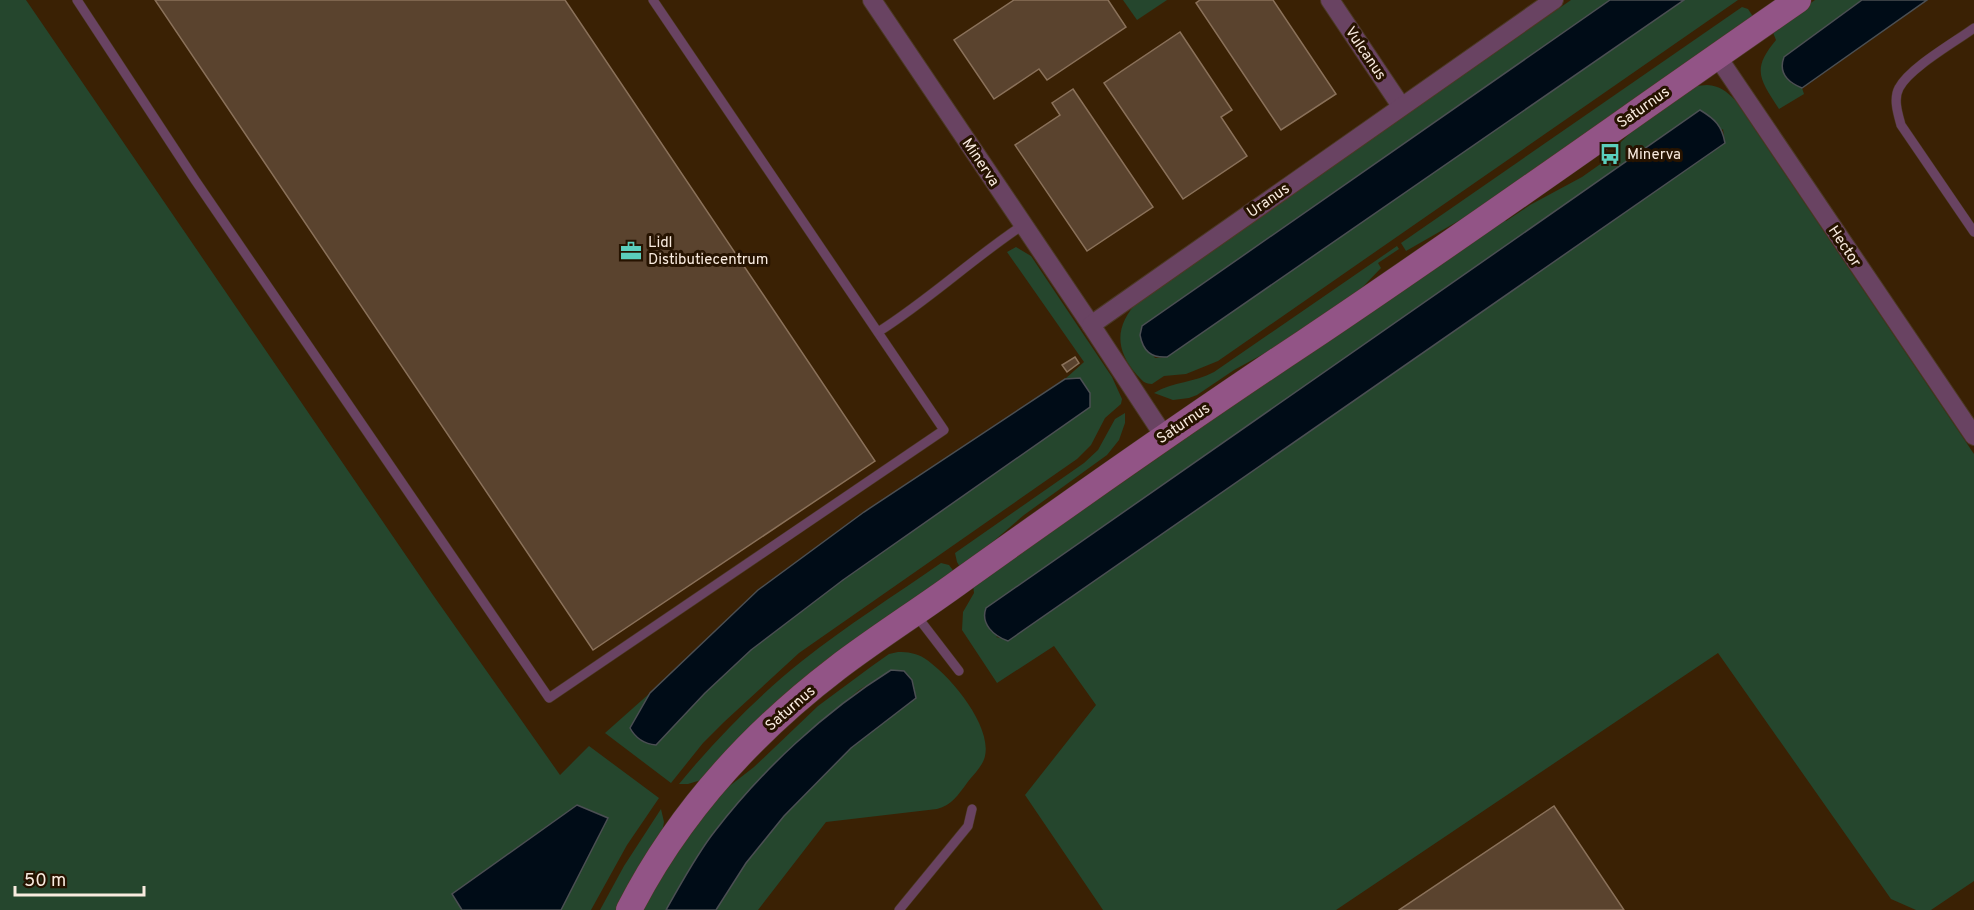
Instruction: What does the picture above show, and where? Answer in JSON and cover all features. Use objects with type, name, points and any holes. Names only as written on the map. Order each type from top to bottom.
[{"type":"main road","name":"Saturnus","points":[[629,910],[693,809],[726,768],[812,687],[1164,436],[1328,326],[1798,0]]},
{"type":"street","name":"Minerva","points":[[872,0],[1091,325]]},
{"type":"street","name":"Vulcanus","points":[[1330,0],[1401,106]]},
{"type":"street","name":"Uranus","points":[[1091,325],[1554,0]]},
{"type":"street","name":"Hector","points":[[1717,56],[1974,436]]},
{"type":"street","points":[[1091,325],[1164,436]]},
{"type":"lane","points":[[77,0],[195,180],[549,698],[944,430],[653,0]]},
{"type":"lane","points":[[1974,28],[1911,74],[1898,89],[1897,106],[1901,125],[1974,232]]},
{"type":"lane","points":[[878,332],[909,312],[1023,225]]},
{"type":"lane","points":[[915,613],[958,671]]},
{"type":"lane","points":[[899,910],[968,826],[972,809]]},
{"type":"shaded area","points":[[26,0],[1974,0],[1974,910],[466,910],[452,894]]},
{"type":"shaded area","points":[[1610,0],[1684,0],[1167,357],[1152,355],[1143,345],[1140,335],[1142,326]]},
{"type":"shaded area","points":[[1862,0],[1927,0],[1802,88],[1788,80],[1782,68],[1784,57]]},
{"type":"shaded area","points":[[1700,110],[1717,124],[1725,143],[1008,641],[990,629],[985,619],[986,608]]},
{"type":"shaded area","points":[[1080,378],[1090,393],[1090,407],[843,580],[751,650],[705,693],[656,745],[644,742],[635,735],[630,728],[650,693],[758,590],[864,512],[1065,379]]},
{"type":"shaded area","points":[[891,670],[904,671],[912,680],[916,698],[851,748],[784,816],[746,863],[716,910],[666,910],[708,840],[753,786],[819,723],[866,686]]},
{"type":"shaded area","points":[[577,805],[608,818],[561,910],[462,910],[452,894]]},
{"type":"green space","points":[[0,0],[26,0],[433,595],[560,775],[589,746],[659,798],[627,845],[591,910],[561,910],[608,818],[577,805],[452,894],[462,910],[0,910]]},
{"type":"green space","points":[[1123,0],[1167,0],[1137,20]]},
{"type":"green space","points":[[1571,0],[1610,0],[1142,326],[1140,335],[1155,358],[1167,357],[1684,0],[1738,0],[1218,361],[1186,374],[1164,376],[1152,384],[1145,382],[1137,375],[1124,356],[1120,337],[1125,319],[1139,300]]},
{"type":"green space","points":[[1815,0],[1862,0],[1784,57],[1791,83],[1802,88],[1804,94],[1779,109],[1767,90],[1761,74],[1763,59],[1776,40],[1772,30]]},
{"type":"green space","points":[[1742,7],[1748,9],[1754,18],[1474,212],[1406,251],[1401,243]]},
{"type":"green space","points":[[1696,86],[1716,86],[1735,100],[1974,454],[1974,881],[1931,910],[1916,910],[1891,899],[1718,653],[1336,910],[1103,910],[1025,795],[1096,705],[1054,646],[997,683],[962,630],[963,612],[974,593],[973,585],[1503,217],[1506,221],[1530,205],[1582,177],[1616,153],[1614,149],[1644,119]],"holes":[[[1723,129],[1725,143],[1009,640],[996,637]]]},
{"type":"green space","points":[[1397,246],[1399,249],[1378,263],[1381,268],[1354,296],[1280,345],[1234,370],[1197,395],[1173,400],[1154,393],[1214,372]]},
{"type":"green space","points":[[1016,247],[1031,256],[1112,377],[1122,399],[1121,404],[1105,418],[1091,445],[1077,459],[799,653],[703,743],[671,783],[605,733],[650,693],[630,728],[705,693],[751,650],[843,580],[1090,407],[1080,378],[1065,379],[1084,362],[1007,252]]},
{"type":"green space","points":[[1125,413],[1125,423],[1119,440],[1107,455],[1024,515],[961,569],[955,553],[1084,463],[1098,450],[1115,419]]},
{"type":"green space","points":[[941,563],[949,565],[955,573],[701,780],[679,784],[738,719],[785,675],[836,635]]},
{"type":"green space","points":[[898,652],[921,656],[945,676],[966,701],[982,730],[985,744],[984,760],[954,799],[937,809],[826,822],[758,910],[716,910],[746,863],[784,816],[851,748],[916,698],[912,680],[904,671],[891,670],[859,690],[757,782],[714,832],[666,910],[641,910],[650,891],[714,798],[754,767],[818,706],[889,654]]},
{"type":"green space","points":[[661,809],[664,822],[662,833],[619,910],[600,910],[624,866]]},
{"type":"building","points":[[155,0],[565,0],[875,461],[593,650]]},
{"type":"building","points":[[1014,0],[1108,0],[1126,27],[1047,80],[1039,69],[994,99],[954,40]]},
{"type":"building","points":[[1200,0],[1273,0],[1336,94],[1281,130],[1196,3]]},
{"type":"building","points":[[1180,32],[1232,110],[1221,117],[1247,156],[1183,199],[1104,83]]},
{"type":"building","points":[[1073,89],[1153,207],[1087,251],[1015,145],[1060,115],[1052,103]]},
{"type":"building","points":[[1075,357],[1079,363],[1067,372],[1062,365]]},
{"type":"building","points":[[1554,806],[1624,910],[1399,910]]},
{"type":"place","name":"Minerva","points":[[1610,154]]},
{"type":"place","name":"Lidl Distibutiecentrum","points":[[631,251]]}]
